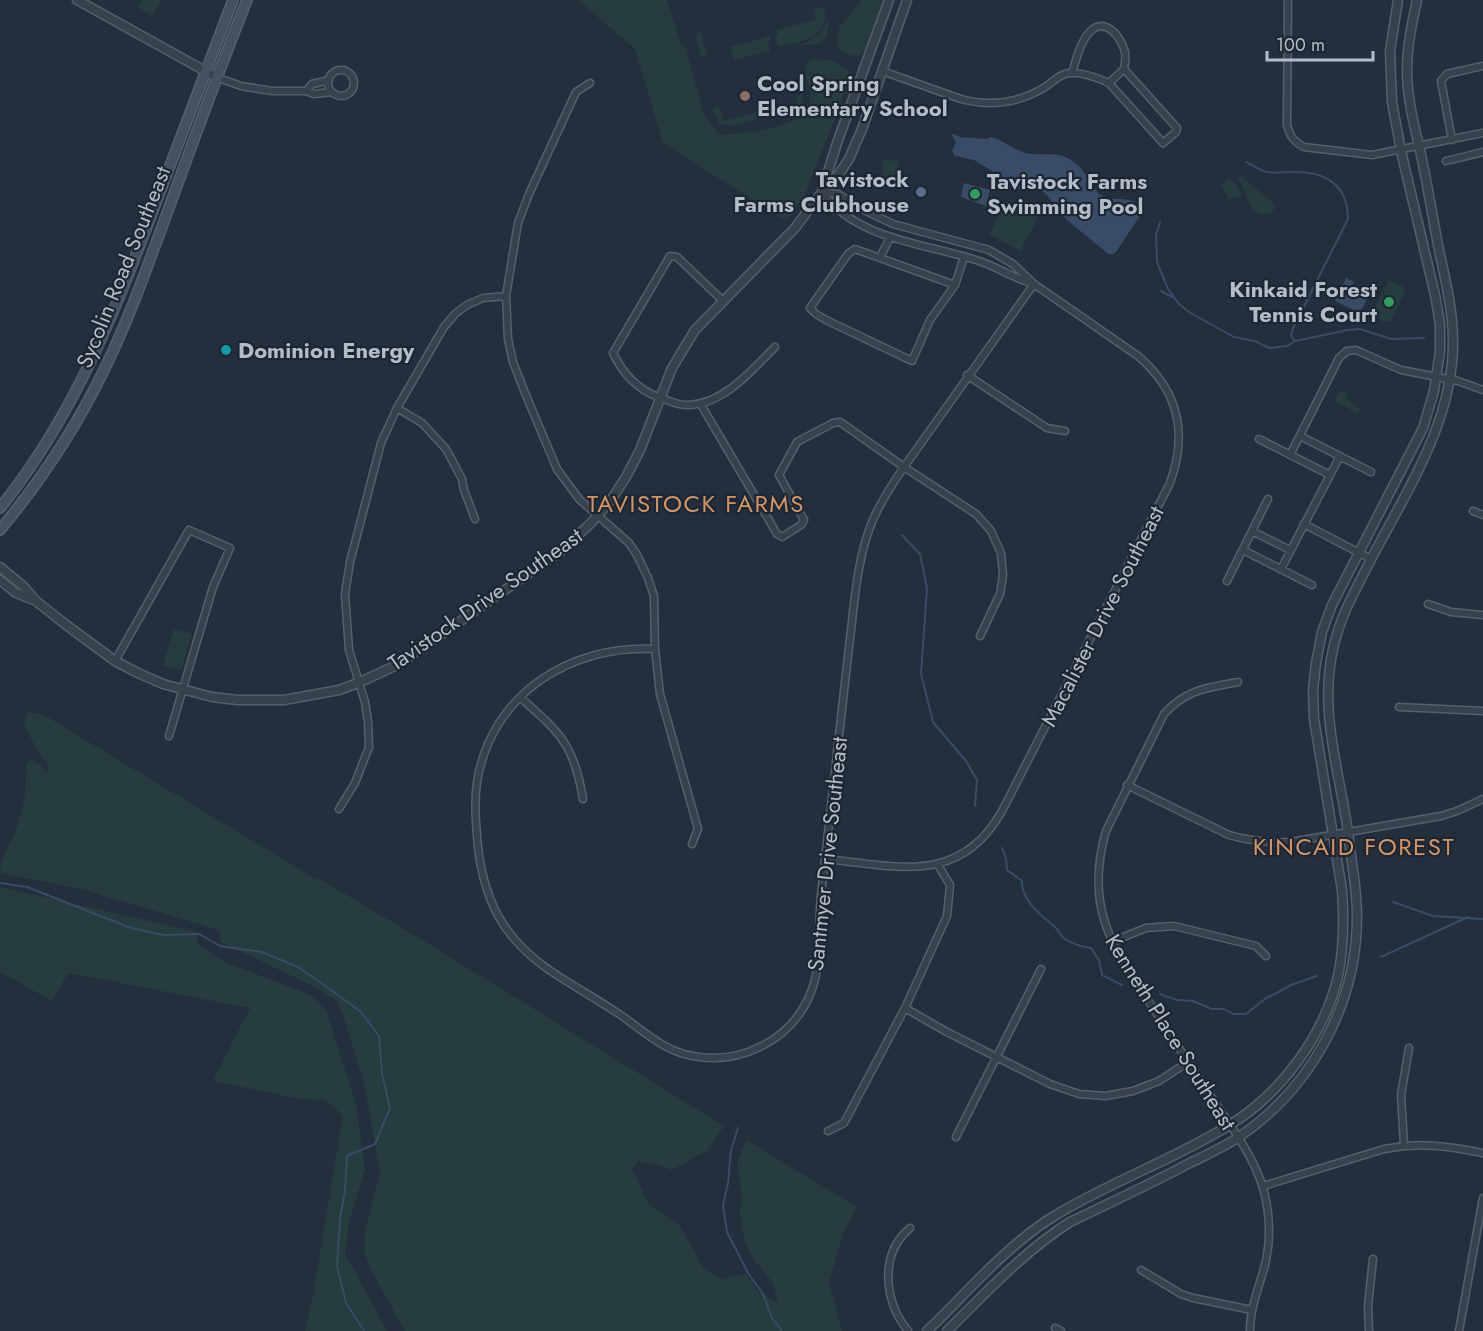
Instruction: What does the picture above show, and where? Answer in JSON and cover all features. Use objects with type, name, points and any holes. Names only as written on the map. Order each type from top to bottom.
[{"type":"main road","name":"Sycolin Road Southeast","points":[[0,508],[25,476],[52,434],[99,346],[131,269],[233,0]]},
{"type":"main road","name":"Sycolin Road Southeast","points":[[0,530],[56,454],[102,374],[146,271],[216,77],[247,0]]},
{"type":"street","points":[[77,0],[216,77],[262,90],[306,91],[314,94],[332,92]]},
{"type":"street","name":"Tavistock Drive Southeast","points":[[822,192],[837,143],[889,0]]},
{"type":"street","name":"Tavistock Drive Southeast","points":[[0,567],[23,586],[36,601],[115,661],[146,677],[182,690],[238,700],[284,700],[322,694],[358,683],[399,664],[562,550],[598,516],[626,477],[640,450],[672,368],[694,330],[795,228],[849,159],[907,0]]},
{"type":"street","points":[[1288,0],[1287,125],[1289,135],[1295,142],[1304,147],[1372,155],[1483,133]]},
{"type":"street","points":[[927,1331],[1008,1252],[1050,1219],[1230,1125],[1266,1096],[1287,1074],[1303,1052],[1329,1003],[1338,976],[1344,918],[1342,890],[1314,719],[1313,690],[1316,663],[1322,632],[1332,605],[1423,429],[1432,404],[1440,351],[1437,305],[1393,113],[1390,51],[1398,0]]},
{"type":"street","points":[[947,1331],[1018,1262],[1051,1234],[1070,1222],[1238,1138],[1271,1112],[1299,1082],[1323,1046],[1340,1011],[1352,968],[1357,928],[1356,887],[1328,722],[1328,677],[1337,633],[1349,603],[1436,431],[1451,380],[1454,335],[1448,291],[1410,100],[1407,69],[1408,47],[1417,0]]},
{"type":"street","points":[[1072,73],[1087,35],[1100,27],[1111,29],[1118,37],[1125,54],[1124,69],[1109,84]]},
{"type":"street","points":[[1452,140],[1441,81],[1447,74],[1483,66]]},
{"type":"street","points":[[882,71],[961,99],[997,103],[1023,99],[1062,75],[1072,73],[1109,84],[1163,143],[1176,132],[1177,128],[1124,69]]},
{"type":"street","points":[[343,70],[351,74],[354,80],[353,88],[348,94],[338,96],[332,92],[328,85],[334,72],[343,70]]},
{"type":"street","points":[[306,91],[312,84],[329,80]]},
{"type":"street","points":[[590,83],[576,92],[518,223],[506,296],[508,339],[513,362],[557,469],[571,489],[628,543],[637,555],[648,578],[654,596],[655,649],[660,694],[698,829],[692,844]]},
{"type":"street","points":[[1446,161],[1483,152]]},
{"type":"street","name":"Macalister Drive Southeast","points":[[822,192],[831,204],[870,229],[890,238],[964,257],[1034,284]]},
{"type":"street","name":"Macalister Drive Southeast","points":[[822,192],[838,194],[893,224],[988,250],[1013,264],[1034,284],[1138,356],[1158,376],[1170,395],[1179,429],[1178,454],[1170,483],[998,819],[989,830],[968,851],[938,865],[910,867],[826,859]]},
{"type":"street","points":[[880,257],[890,238]]},
{"type":"street","points":[[955,285],[880,257],[858,250],[851,251],[810,308],[826,320],[912,360],[930,320],[955,285],[964,257]]},
{"type":"street","points":[[722,300],[677,257],[670,256],[613,354],[618,364],[635,385],[677,404],[688,405],[721,396],[775,347]]},
{"type":"street","name":"Santmyer Drive Southeast","points":[[655,649],[620,649],[597,653],[560,667],[542,678],[507,713],[494,734],[477,780],[475,803],[479,861],[489,899],[498,917],[512,938],[533,959],[622,1015],[665,1047],[692,1056],[733,1057],[752,1052],[769,1042],[794,1020],[807,1001],[817,972],[820,908],[861,557],[876,512],[967,375],[1034,284]]},
{"type":"street","points":[[339,809],[359,774],[369,747],[364,702],[349,650],[345,594],[350,562],[381,443],[397,408],[444,327],[455,314],[467,305],[483,298],[506,296]]},
{"type":"street","points":[[1290,455],[1339,358],[1347,351],[1356,350],[1401,370],[1451,380],[1483,390]]},
{"type":"street","points":[[967,375],[1047,428],[1065,431]]},
{"type":"street","points":[[700,403],[777,534],[782,537],[801,525],[804,520],[779,475],[798,442],[833,423],[840,422],[976,514],[991,531],[997,542],[1003,564],[1002,586],[980,636]]},
{"type":"street","points":[[397,408],[422,423],[446,449],[462,479],[475,519]]},
{"type":"street","points":[[1300,436],[1371,472]]},
{"type":"street","points":[[1259,440],[1330,475]]},
{"type":"street","points":[[1281,569],[1340,456]]},
{"type":"street","points":[[1227,581],[1268,499]]},
{"type":"street","points":[[1473,511],[1483,515]]},
{"type":"street","points":[[1304,524],[1371,559]]},
{"type":"street","points":[[115,661],[189,530],[230,549],[213,587],[169,736]]},
{"type":"street","points":[[1252,531],[1290,550]]},
{"type":"street","points":[[1242,550],[1312,585]]},
{"type":"street","name":"Tavistock Drive Southeast","points":[[0,580],[16,593],[36,601]]},
{"type":"street","points":[[1428,604],[1451,612],[1483,615]]},
{"type":"street","name":"Kenneth Place Southeast","points":[[1238,682],[1194,691],[1171,707],[1159,723],[1127,785],[1106,831],[1098,864],[1101,914],[1111,942],[1230,1125],[1263,1186],[1269,1216],[1268,1241],[1252,1310],[1250,1331]]},
{"type":"street","points":[[521,698],[555,728],[563,740],[577,767],[583,799]]},
{"type":"street","points":[[1399,707],[1483,711]]},
{"type":"street","points":[[1127,785],[1215,829],[1260,842],[1291,842],[1441,816],[1483,799]]},
{"type":"street","points":[[828,1131],[844,1123],[905,1008],[947,916],[950,885],[938,865]]},
{"type":"street","points":[[1111,942],[1146,928],[1174,926],[1256,946],[1266,956]]},
{"type":"street","points":[[956,1137],[1041,969]]},
{"type":"street","points":[[905,1008],[996,1057],[1057,1087],[1078,1094],[1118,1094],[1133,1091],[1159,1080],[1188,1062]]},
{"type":"street","points":[[1404,1145],[1401,1095],[1409,1048]]},
{"type":"street","points":[[1263,1186],[1404,1145],[1436,1145],[1483,1152]]},
{"type":"street","points":[[1459,1331],[1483,1198]]},
{"type":"street","points":[[908,1331],[890,1296],[888,1272],[892,1252],[900,1236],[910,1228]]},
{"type":"street","points":[[1369,1331],[1368,1306],[1372,1259]]},
{"type":"street","points":[[1141,1270],[1181,1294],[1252,1310]]},
{"type":"green space","points":[[142,0],[162,0],[152,16],[138,7]]},
{"type":"green space","points":[[578,0],[667,0],[681,44],[684,43],[705,117],[719,134],[755,132],[796,120],[809,106],[805,64],[811,61],[829,60],[841,65],[851,73],[803,199],[786,221],[663,143],[635,49]]},
{"type":"green space","points":[[862,0],[883,0],[865,50],[858,56],[849,55],[837,46],[839,28]]},
{"type":"green space","points":[[824,7],[825,17],[819,32],[796,43],[778,47],[776,30],[816,20],[814,10]]},
{"type":"green space","points":[[829,19],[826,37],[820,44],[793,46],[815,38]]},
{"type":"green space","points":[[701,32],[707,55],[701,57],[695,34]]},
{"type":"green space","points":[[769,36],[771,38],[768,43],[770,51],[734,60],[730,47]]},
{"type":"green space","points":[[802,94],[804,100],[798,108],[731,126],[719,124],[713,111],[715,106],[720,107],[724,121],[797,102],[797,96]]},
{"type":"green space","points":[[883,160],[899,161],[898,182],[882,181]]},
{"type":"green space","points":[[1241,176],[1272,202],[1275,208],[1270,214],[1256,212],[1252,208],[1238,179]]},
{"type":"green space","points":[[1229,177],[1242,196],[1229,199],[1221,185]]},
{"type":"green space","points":[[1008,199],[1039,216],[1020,251],[989,234]]},
{"type":"green space","name":"Kinkaid Forest Tennis Court","points":[[1392,281],[1403,287],[1405,291],[1391,321],[1386,322],[1374,317],[1373,312],[1387,283]]},
{"type":"green space","points":[[1339,391],[1348,394],[1347,399],[1360,409],[1358,414],[1334,400]]},
{"type":"green space","points":[[174,629],[192,634],[181,670],[163,665]]},
{"type":"green space","points":[[27,712],[44,715],[316,879],[318,878],[419,938],[724,1126],[708,1150],[672,1170],[639,1161],[632,1169],[648,1203],[679,1225],[703,1267],[719,1279],[746,1274],[759,1292],[778,1303],[773,1283],[755,1261],[745,1243],[742,1228],[740,1212],[742,1197],[737,1163],[746,1140],[857,1207],[843,1234],[829,1282],[842,1331],[405,1331],[364,1252],[365,1233],[380,1173],[364,1083],[337,1001],[315,987],[221,942],[219,930],[81,889],[0,873],[3,857],[15,833],[23,805],[27,763],[33,760],[48,773],[49,765],[41,756],[24,726]]},
{"type":"green space","points":[[0,887],[197,932],[197,944],[225,962],[311,995],[326,1010],[356,1104],[365,1169],[349,1222],[345,1253],[387,1331],[305,1331],[343,1116],[323,1100],[296,1098],[213,1081],[250,1008],[68,973],[52,1001],[0,972]]},
{"type":"water","points":[[952,135],[960,137],[987,139],[991,137],[1027,153],[1054,154],[1067,158],[1082,170],[1096,191],[1105,197],[1134,202],[1142,210],[1141,214],[1116,252],[1112,255],[1107,253],[1066,219],[1045,193],[1039,190],[1013,189],[992,171],[974,160],[955,156],[952,151],[956,142]]},
{"type":"water","name":"Tavistock Farms Swimming Pool","points":[[964,183],[990,190],[986,206],[961,197]]},
{"type":"water","points":[[1346,278],[1354,282],[1350,291],[1367,299],[1360,313],[1335,301]]},
{"type":"waterway","points":[[1246,162],[1267,172],[1307,173],[1326,178],[1340,190],[1347,208],[1348,219],[1293,328],[1291,336],[1295,341]]},
{"type":"waterway","points":[[1160,222],[1156,235],[1157,262],[1168,289],[1179,304],[1189,312],[1234,337],[1255,341],[1269,348],[1360,329],[1391,339],[1424,338]]},
{"type":"waterway","points":[[1161,291],[1174,298]]},
{"type":"waterway","points":[[902,535],[920,554],[927,588],[921,674],[933,722],[966,761],[977,780],[975,806]]},
{"type":"waterway","points":[[1002,848],[1007,870],[1022,881],[1025,895],[1033,908],[1065,939],[1091,948],[1099,960],[1102,975],[1122,985]]},
{"type":"waterway","points":[[0,883],[27,887],[131,928],[164,935],[199,934],[220,946],[262,952],[298,967],[361,1012],[379,1036],[382,1074],[390,1108],[375,1144],[347,1156],[337,1266],[346,1303],[364,1331]]},
{"type":"waterway","points":[[1393,902],[1433,916],[1483,919]]},
{"type":"waterway","points":[[1381,957],[1468,917]]},
{"type":"waterway","points":[[1160,994],[1177,1000],[1193,1001],[1212,1009],[1224,1009],[1233,1014],[1246,1014],[1265,999],[1291,985],[1317,976]]},
{"type":"waterway","points":[[738,1128],[731,1150],[723,1205],[727,1232],[748,1273],[763,1294],[772,1318],[781,1331]]},
{"type":"place","name":"Cool Spring Elementary School","points":[[745,96]]},
{"type":"place","name":"Tavistock Farms Clubhouse","points":[[921,192]]},
{"type":"place","name":"Tavistock Farms Swimming Pool","points":[[975,194]]},
{"type":"place","name":"Kinkaid Forest Tennis Court","points":[[1389,302]]},
{"type":"place","name":"Dominion Energy","points":[[226,350]]},
{"type":"district","name":"TAVISTOCK FARMS","points":[[696,504]]},
{"type":"district","name":"KINCAID FOREST","points":[[1354,847]]}]
